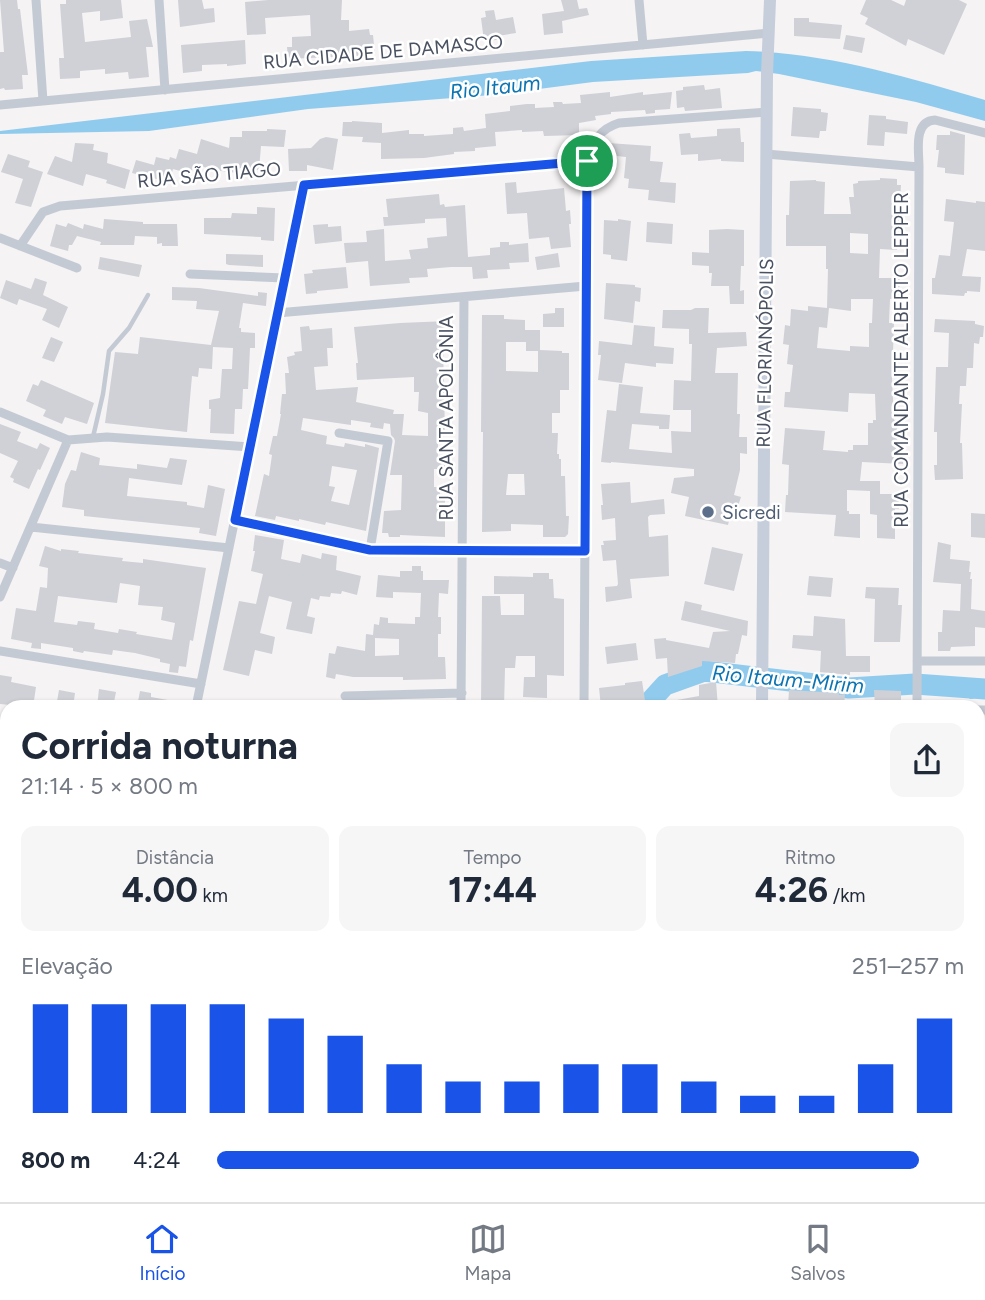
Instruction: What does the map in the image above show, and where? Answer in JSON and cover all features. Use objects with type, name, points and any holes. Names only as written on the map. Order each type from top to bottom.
[{"type":"main road","name":"RUA FLORIANÓPOLIS","points":[[762,700],[767,74],[771,0]]},
{"type":"street","points":[[36,0],[43,101]]},
{"type":"street","points":[[159,0],[165,90]]},
{"type":"street","points":[[639,0],[643,45]]},
{"type":"street","name":"RUA CIDADE DE DAMASCO","points":[[0,105],[769,33]]},
{"type":"street","points":[[584,700],[587,161],[596,137],[610,126],[619,123],[767,112]]},
{"type":"street","points":[[919,167],[921,126],[928,121],[935,120],[985,132]]},
{"type":"street","name":"RUA COMANDANTE ALBERTO LEPPER","points":[[766,154],[919,167],[917,700]]},
{"type":"street","name":"RUA SÃO TIAGO","points":[[20,246],[43,212],[60,206],[587,161]]},
{"type":"street","points":[[198,700],[304,185]]},
{"type":"street","points":[[0,238],[78,268]]},
{"type":"street","points":[[190,274],[284,278]]},
{"type":"street","points":[[277,313],[586,286]]},
{"type":"street","name":"RUA SANTA APOLÔNIA","points":[[461,700],[464,297]]},
{"type":"street","points":[[0,412],[68,440],[107,437],[250,447]]},
{"type":"street","points":[[339,433],[388,441],[370,550]]},
{"type":"street","points":[[0,597],[68,440]]},
{"type":"street","points":[[235,520],[370,550],[585,551]]},
{"type":"street","points":[[30,527],[229,548]]},
{"type":"street","points":[[0,563],[13,568]]},
{"type":"street","points":[[0,651],[201,684]]},
{"type":"street","points":[[917,666],[985,662]]},
{"type":"street","points":[[345,695],[461,693]]},
{"type":"lane","points":[[93,437],[109,351],[129,328],[148,295]]},
{"type":"water","name":"Rio Itaum","points":[[746,51],[837,61],[956,91],[985,100],[985,121],[916,102],[756,71],[593,82],[492,95],[308,109],[149,131],[0,134],[0,131],[591,61]]},
{"type":"water","name":"Rio Itaum-Mirim","points":[[919,679],[985,682],[985,697],[972,699],[957,693],[918,692]]},
{"type":"building","points":[[0,0],[17,0],[20,9],[28,75],[22,75],[23,89],[0,89],[0,52],[4,52]]},
{"type":"building","points":[[66,0],[121,0],[123,18],[100,21],[100,11],[82,13],[85,42],[131,37],[129,21],[147,19],[153,47],[146,47],[149,77],[129,79],[128,72],[105,74],[105,69],[80,71],[80,78],[60,79],[59,58],[64,58],[60,4],[66,4]]},
{"type":"building","points":[[178,0],[202,0],[204,9],[214,8],[215,22],[180,27]]},
{"type":"building","points":[[342,0],[341,20],[349,20],[349,31],[369,29],[370,35],[373,35],[375,55],[288,59],[287,47],[292,47],[292,37],[311,36],[310,15],[265,18],[266,34],[247,35],[245,2]]},
{"type":"building","points":[[561,0],[577,0],[579,9],[587,8],[589,15],[562,21],[563,33],[544,35],[542,14],[564,11]]},
{"type":"building","points":[[866,0],[891,0],[904,6],[906,0],[959,0],[967,4],[944,55],[908,39],[906,46],[865,24],[868,18],[860,14]]},
{"type":"building","points":[[494,10],[496,20],[513,17],[516,33],[498,36],[498,40],[484,41],[481,18],[486,17],[485,11]]},
{"type":"building","points":[[794,18],[809,18],[809,22],[842,25],[840,39],[794,36]]},
{"type":"building","points":[[846,35],[865,38],[862,53],[843,49]]},
{"type":"building","points":[[245,40],[246,64],[202,65],[202,71],[183,73],[181,45]]},
{"type":"building","points":[[704,85],[705,90],[720,88],[722,108],[685,111],[684,107],[677,108],[676,91],[683,90],[683,87]]},
{"type":"building","points":[[610,92],[610,97],[643,92],[643,95],[672,92],[670,109],[646,114],[645,110],[595,116],[596,120],[579,123],[579,135],[544,136],[543,131],[522,130],[495,132],[496,146],[424,158],[381,159],[381,143],[362,142],[363,137],[342,136],[343,122],[352,121],[382,123],[382,133],[409,130],[409,134],[424,136],[453,134],[453,128],[463,127],[464,131],[486,128],[485,114],[510,111],[510,106],[535,104],[535,108],[554,107],[553,102],[581,103],[580,95]]},
{"type":"building","points":[[793,107],[821,109],[821,112],[828,113],[826,131],[820,131],[819,138],[791,136]]},
{"type":"building","points":[[869,115],[908,122],[907,134],[885,132],[884,146],[867,145]]},
{"type":"building","points":[[740,128],[741,142],[744,142],[744,162],[721,159],[698,161],[698,154],[681,155],[679,134],[690,133],[691,138],[717,136],[717,129]]},
{"type":"building","points":[[286,130],[284,147],[261,146],[259,170],[240,168],[237,173],[194,164],[191,174],[173,169],[169,182],[132,173],[136,160],[154,165],[156,157],[176,159],[179,149],[197,154],[201,139],[229,148],[230,137],[242,137],[242,131]]},
{"type":"building","points":[[950,131],[965,135],[964,175],[945,173],[945,168],[937,167],[937,135],[950,135]]},
{"type":"building","points":[[326,137],[338,139],[333,170],[307,165],[307,171],[289,171],[288,149],[311,148]]},
{"type":"building","points":[[75,143],[94,144],[93,150],[108,153],[107,163],[130,170],[125,189],[86,174],[83,186],[47,174],[55,156],[72,162]]},
{"type":"building","points":[[608,143],[651,146],[650,161],[663,162],[660,182],[676,183],[675,203],[648,200],[649,190],[628,188],[629,179],[624,178],[626,157],[607,155]]},
{"type":"building","points":[[8,154],[30,161],[28,167],[43,172],[31,207],[15,203],[23,179],[1,172]]},
{"type":"building","points":[[897,179],[897,185],[901,185],[897,250],[880,249],[879,278],[900,278],[899,299],[890,299],[889,323],[894,323],[894,420],[897,420],[897,445],[903,445],[903,464],[862,462],[860,481],[880,481],[880,494],[899,494],[899,509],[895,509],[895,539],[877,538],[877,515],[870,514],[870,491],[847,490],[847,511],[849,514],[860,514],[860,538],[834,536],[836,515],[785,512],[789,465],[782,464],[785,428],[825,431],[823,450],[848,452],[853,450],[853,445],[868,445],[868,423],[876,420],[875,394],[849,393],[848,412],[784,407],[785,392],[790,392],[793,365],[787,364],[789,345],[783,344],[785,325],[790,326],[791,309],[808,311],[808,306],[827,308],[826,246],[786,246],[790,181],[825,182],[824,214],[851,214],[849,197],[854,197],[853,184],[858,181]],"holes":[[[850,233],[868,234],[868,254],[850,253]],[[851,299],[873,299],[869,347],[850,346],[850,351],[817,348],[819,327],[827,328],[829,308],[851,311]]]},
{"type":"building","points":[[516,182],[517,193],[564,188],[566,211],[570,210],[571,247],[551,249],[549,237],[529,239],[527,213],[507,214],[505,183]]},
{"type":"building","points":[[439,194],[440,205],[465,205],[468,257],[490,255],[490,248],[500,247],[500,242],[509,242],[509,245],[528,243],[529,262],[509,263],[510,269],[487,270],[488,278],[473,279],[472,267],[451,267],[427,269],[428,277],[409,278],[410,283],[370,286],[368,261],[346,263],[344,243],[367,242],[366,231],[384,229],[385,261],[411,259],[409,250],[428,248],[427,238],[447,236],[446,218],[425,219],[425,223],[384,226],[383,217],[388,217],[386,199]]},
{"type":"building","points":[[946,199],[985,202],[985,251],[967,249],[962,276],[981,277],[980,292],[967,291],[964,296],[932,294],[932,278],[935,278],[939,255],[950,256],[954,222],[944,221]]},
{"type":"building","points":[[257,207],[275,208],[274,241],[261,240],[261,237],[204,234],[204,218],[231,218],[232,213],[257,214]]},
{"type":"building","points":[[104,219],[143,224],[177,224],[178,246],[157,244],[157,237],[135,236],[134,245],[100,245],[101,242],[77,236],[72,245],[69,245],[68,251],[50,246],[56,224],[66,227],[68,223],[83,229],[84,224],[103,229]]},
{"type":"building","points":[[604,220],[631,221],[627,261],[611,259],[611,255],[603,254]]},
{"type":"building","points":[[647,222],[673,224],[672,244],[646,242]]},
{"type":"building","points":[[328,224],[328,227],[341,226],[342,241],[315,244],[313,225]]},
{"type":"building","points":[[709,230],[744,230],[744,266],[741,266],[740,291],[744,290],[744,304],[730,304],[729,286],[711,286],[712,273],[709,273],[709,266],[692,265],[692,252],[709,253]]},
{"type":"building","points":[[558,253],[560,267],[537,270],[535,257]]},
{"type":"building","points":[[226,254],[263,255],[263,267],[226,264]]},
{"type":"building","points":[[100,257],[142,265],[139,277],[98,269]]},
{"type":"building","points":[[346,267],[348,288],[306,294],[304,274],[313,273],[312,270]]},
{"type":"building","points":[[35,278],[47,282],[43,295],[68,307],[59,328],[42,320],[47,309],[19,299],[17,305],[0,298],[6,280],[31,289]]},
{"type":"building","points":[[606,283],[635,285],[641,288],[640,302],[635,301],[633,323],[604,319]]},
{"type":"building","points":[[172,287],[258,296],[258,292],[267,293],[266,306],[243,303],[239,328],[241,332],[255,333],[255,348],[250,348],[248,389],[243,389],[242,409],[235,409],[234,434],[210,433],[209,409],[209,400],[220,398],[222,369],[232,369],[233,348],[213,347],[212,369],[199,368],[198,377],[192,376],[187,432],[105,423],[115,352],[138,354],[140,337],[211,345],[219,311],[196,309],[197,301],[172,300]]},
{"type":"building","points":[[555,308],[564,308],[564,327],[543,327],[543,314],[555,313]]},
{"type":"building","points":[[709,308],[708,333],[746,332],[747,346],[717,348],[715,373],[738,373],[739,437],[747,437],[747,454],[740,453],[740,470],[734,495],[741,497],[737,509],[732,507],[728,525],[685,516],[689,497],[671,493],[674,478],[694,476],[694,469],[601,462],[607,410],[616,411],[619,384],[643,387],[640,413],[670,415],[669,429],[632,424],[629,449],[672,453],[671,431],[691,432],[691,410],[673,410],[674,380],[691,381],[692,344],[689,344],[689,329],[662,328],[663,310]]},
{"type":"building","points":[[482,315],[504,315],[504,319],[525,320],[525,330],[540,330],[540,350],[569,353],[569,390],[560,390],[560,413],[552,413],[552,433],[558,433],[557,454],[561,459],[561,476],[565,476],[566,516],[569,516],[568,534],[565,537],[543,537],[543,525],[511,524],[511,531],[482,532]],"holes":[[[506,342],[526,342],[526,351],[538,351],[538,372],[506,371]],[[508,474],[524,474],[525,495],[506,495]]]},
{"type":"building","points":[[935,319],[975,321],[975,324],[984,326],[979,344],[974,343],[973,368],[967,368],[966,386],[960,386],[963,479],[935,480],[936,367],[948,367],[949,333],[934,332]]},
{"type":"building","points":[[448,321],[448,345],[443,345],[445,435],[438,435],[438,456],[445,456],[445,469],[434,469],[434,487],[440,487],[440,497],[445,497],[445,537],[389,537],[388,533],[382,533],[384,511],[401,510],[402,475],[390,475],[395,441],[391,435],[390,424],[384,423],[383,429],[370,427],[371,423],[351,420],[351,425],[303,418],[301,430],[327,436],[326,444],[344,447],[345,443],[365,447],[365,444],[379,448],[366,531],[326,522],[325,525],[276,516],[275,520],[255,516],[264,474],[269,476],[272,455],[269,454],[273,436],[277,436],[282,394],[286,394],[285,373],[289,373],[287,357],[302,351],[300,327],[309,326],[310,330],[332,328],[333,348],[327,348],[328,366],[314,367],[316,390],[358,387],[356,402],[394,410],[393,414],[404,414],[402,435],[428,436],[428,413],[418,411],[419,392],[414,392],[414,377],[357,380],[354,327]],"holes":[[[332,466],[357,470],[349,505],[331,501],[335,487],[329,486]]]},
{"type":"building","points":[[634,325],[655,327],[654,346],[674,348],[673,364],[656,363],[656,367],[625,363],[622,383],[598,380],[601,355],[598,355],[599,341],[632,345]]},
{"type":"building","points":[[51,337],[63,342],[54,362],[42,358]]},
{"type":"building","points":[[41,380],[94,403],[87,424],[65,417],[62,424],[43,416],[46,410],[26,401],[33,384],[38,386]]},
{"type":"building","points":[[0,424],[21,432],[17,441],[37,449],[40,443],[50,448],[29,489],[13,482],[14,479],[10,477],[18,461],[0,453]]},
{"type":"building","points":[[81,452],[100,458],[99,465],[137,469],[137,464],[167,468],[170,458],[187,460],[182,485],[129,478],[127,496],[187,502],[187,505],[204,508],[208,485],[225,489],[216,536],[199,533],[200,528],[84,516],[84,510],[62,507],[65,484],[71,470],[76,471]]},
{"type":"building","points":[[630,482],[631,503],[664,499],[665,514],[648,517],[649,537],[668,535],[669,576],[630,579],[632,598],[606,602],[605,587],[618,584],[616,560],[603,561],[603,541],[616,540],[615,518],[602,520],[601,484]]},
{"type":"building","points":[[971,513],[985,514],[985,538],[971,537]]},
{"type":"building","points":[[255,535],[284,540],[281,559],[300,563],[302,554],[321,559],[322,553],[337,556],[336,570],[361,576],[357,595],[342,591],[341,594],[331,593],[330,597],[320,596],[319,600],[311,598],[307,616],[315,618],[312,634],[286,629],[292,602],[269,596],[260,633],[275,637],[272,654],[255,650],[249,676],[223,670],[239,601],[256,604],[263,574],[251,571]]},
{"type":"building","points":[[938,542],[951,545],[950,559],[970,561],[971,609],[985,611],[985,628],[975,627],[975,646],[951,647],[950,651],[938,651],[938,632],[942,632],[943,610],[960,611],[961,584],[933,582]]},
{"type":"building","points":[[45,546],[61,551],[123,558],[122,561],[143,563],[143,559],[206,568],[186,667],[179,666],[178,673],[169,672],[170,664],[135,653],[113,650],[112,655],[83,653],[73,651],[73,648],[41,643],[41,649],[31,648],[32,643],[11,639],[16,608],[36,611],[40,587],[47,588],[48,568],[39,566]],"holes":[[[120,583],[140,586],[138,605],[163,607],[161,620],[175,623],[172,640],[119,629],[118,633],[94,629],[95,623],[78,621],[77,625],[54,622],[58,596],[117,603]]]},
{"type":"building","points":[[712,547],[743,554],[734,591],[704,584]]},
{"type":"building","points":[[412,566],[421,566],[423,580],[449,580],[448,594],[439,593],[438,617],[441,617],[441,634],[438,634],[438,657],[445,657],[446,679],[403,680],[403,677],[353,677],[336,674],[335,679],[326,677],[329,653],[335,654],[337,646],[365,651],[366,634],[373,635],[374,624],[379,625],[380,617],[388,618],[388,623],[415,624],[415,617],[420,617],[421,593],[393,592],[393,598],[376,597],[378,575],[400,577],[400,571],[412,571]],"holes":[[[375,638],[399,639],[399,655],[375,656]]]},
{"type":"building","points":[[533,573],[549,573],[549,579],[553,579],[554,598],[564,599],[564,676],[547,675],[547,698],[523,697],[524,677],[535,677],[535,656],[516,656],[515,668],[505,668],[504,700],[481,700],[482,596],[500,596],[501,615],[524,615],[524,594],[494,594],[494,576],[533,577]]},
{"type":"building","points":[[809,576],[833,578],[831,597],[807,595]]},
{"type":"building","points":[[866,587],[899,588],[898,605],[902,605],[900,642],[874,642],[875,599],[865,598]]},
{"type":"building","points":[[685,601],[702,605],[701,610],[748,621],[747,636],[742,635],[735,663],[702,661],[702,666],[668,677],[667,658],[656,659],[654,639],[666,638],[709,648],[713,632],[730,631],[681,620]]},
{"type":"building","points":[[814,616],[845,619],[846,656],[870,656],[870,672],[850,672],[850,675],[820,672],[821,651],[792,648],[793,635],[813,636]]},
{"type":"building","points":[[636,643],[638,660],[607,664],[605,647]]},
{"type":"building","points":[[0,675],[12,677],[11,682],[36,687],[34,700],[0,700]]},
{"type":"building","points":[[642,681],[645,700],[600,700],[599,688]]},
{"type":"building","points":[[716,682],[717,700],[677,700],[699,696],[699,685]]},
{"type":"building","points":[[99,689],[116,692],[114,700],[98,700]]},
{"type":"building","points":[[59,690],[75,693],[74,700],[57,700]]},
{"type":"building","points":[[789,690],[845,694],[845,700],[788,700]]},
{"type":"building","points":[[874,690],[901,691],[901,700],[875,700]]},
{"type":"building","points":[[140,691],[151,693],[151,697],[168,700],[138,700]]},
{"type":"waterway","name":"Rio Itaum-Mirim","points":[[651,700],[665,685],[704,671],[849,688],[915,684],[985,689]]},
{"type":"place","name":"Sicredi","points":[[708,512]]},
{"type":"route","points":[[587,161],[585,551],[370,550],[235,520],[304,185],[587,161]]}]
